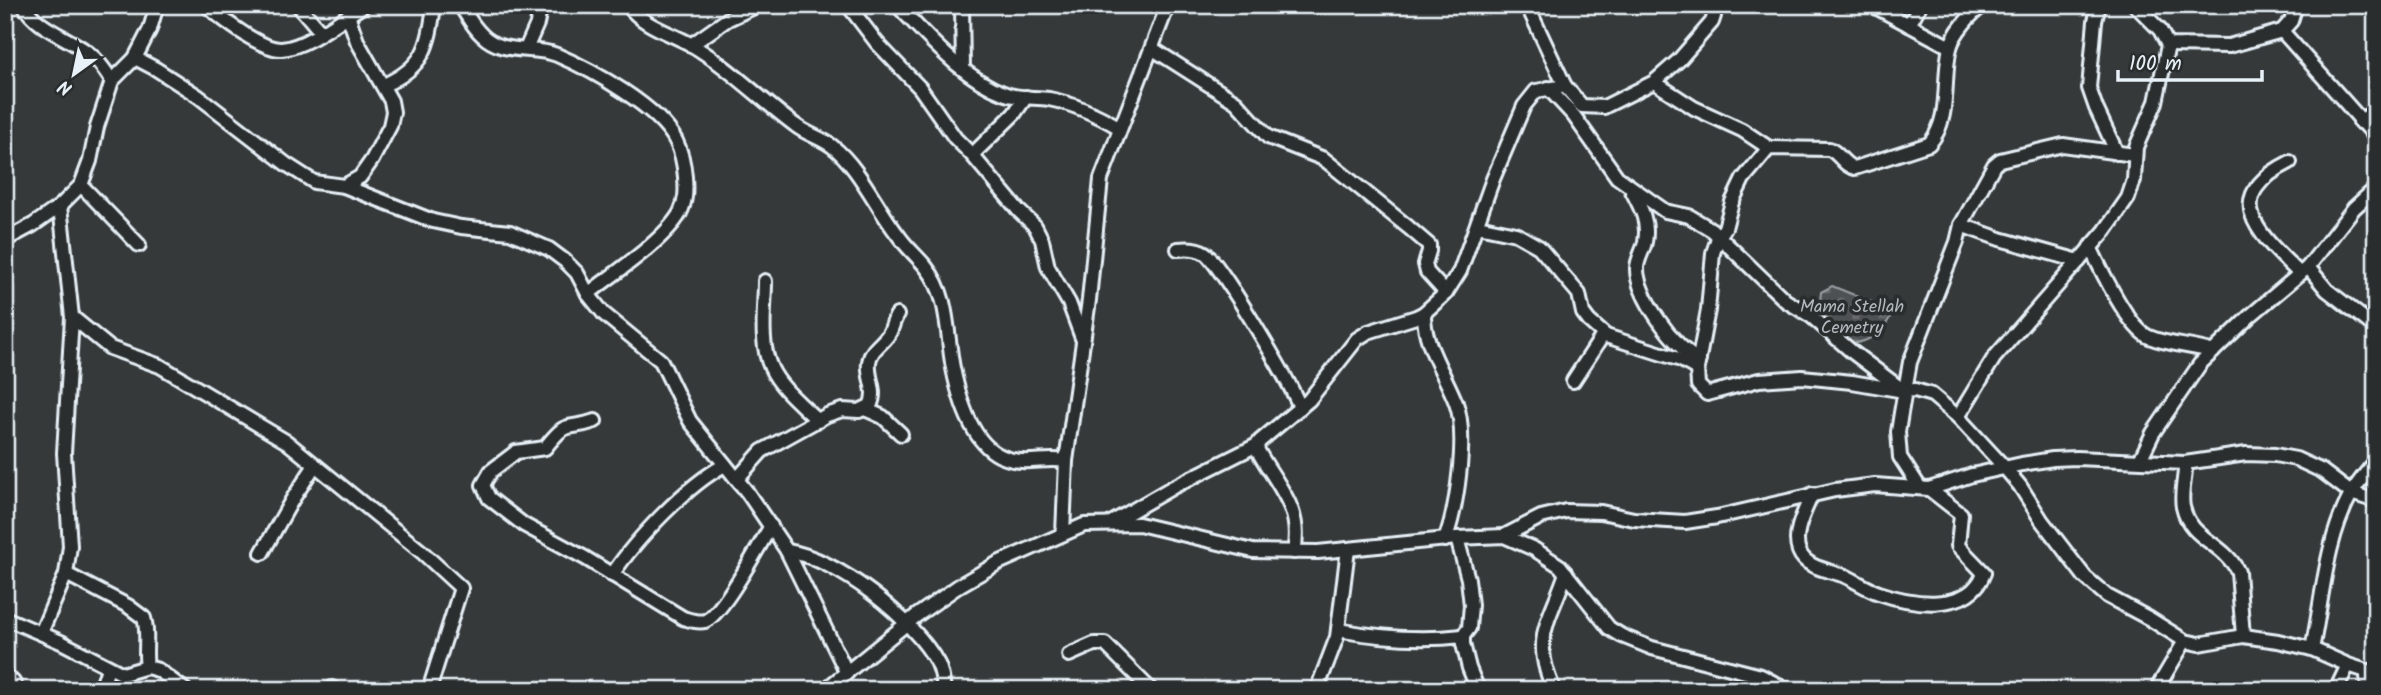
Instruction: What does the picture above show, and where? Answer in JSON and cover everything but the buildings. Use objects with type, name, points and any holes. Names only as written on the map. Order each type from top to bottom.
[{"type":"street","points":[[24,5],[37,20],[91,55],[112,81]]},
{"type":"street","points":[[5,240],[60,206],[81,185],[112,81],[135,58],[150,29],[158,5]]},
{"type":"street","points":[[206,5],[252,38],[279,49],[296,45],[364,5]]},
{"type":"street","points":[[298,5],[321,32]]},
{"type":"street","points":[[384,85],[400,78],[421,59],[426,49],[434,5]]},
{"type":"street","points":[[460,5],[482,36],[493,44],[506,49],[555,54],[633,98],[655,114],[667,127],[681,151],[686,194],[676,219],[648,246],[588,294]]},
{"type":"street","points":[[526,49],[537,24],[541,5]]},
{"type":"street","points":[[628,5],[640,19],[691,45],[743,82],[797,127],[841,154],[899,237],[927,268],[937,284],[944,305],[952,367],[968,416],[982,442],[999,456],[1013,461],[1051,458],[1066,461]]},
{"type":"street","points":[[691,45],[728,19],[758,5]]},
{"type":"street","points":[[848,5],[877,43],[939,111],[954,138],[1035,226],[1042,240],[1048,267],[1069,303],[1083,340]]},
{"type":"street","points":[[897,5],[963,68],[1000,91],[1015,96],[1050,99],[1073,106],[1120,128]]},
{"type":"street","points":[[962,5],[963,68]]},
{"type":"street","points":[[1063,534],[1066,461],[1100,189],[1106,164],[1168,5]]},
{"type":"street","points":[[1527,5],[1564,86],[1582,106],[1597,107],[1605,107],[1654,82],[1679,60],[1712,22],[1712,5]]},
{"type":"street","points":[[1872,5],[1950,47]]},
{"type":"street","points":[[1909,25],[1920,5]]},
{"type":"street","points":[[1654,82],[1694,108],[1741,130],[1769,148],[1829,149],[1846,165],[1854,168],[1929,144],[1938,128],[1945,98],[1950,47],[1968,19],[1983,5]]},
{"type":"street","points":[[2099,5],[2089,88],[2117,153]]},
{"type":"street","points":[[1958,416],[1994,358],[2119,213],[2133,187],[2134,155],[2156,102],[2168,45],[2160,30],[2135,5]]},
{"type":"street","points":[[2168,45],[2230,46],[2282,31],[2291,21],[2295,5]]},
{"type":"street","points":[[344,186],[360,177],[390,126],[393,112],[391,100],[357,41],[348,15]]},
{"type":"street","points":[[2282,31],[2376,137]]},
{"type":"street","points":[[1153,49],[1236,102],[1268,137],[1324,159],[1408,227],[1429,245],[1425,264],[1427,272],[1446,293]]},
{"type":"street","points":[[135,58],[198,96],[314,182],[344,186],[433,221],[510,232],[549,249],[565,261],[610,319],[661,361],[690,421],[737,479],[787,551],[847,673]]},
{"type":"street","points":[[1111,523],[1173,487],[1257,445],[1315,393],[1326,375],[1357,339],[1368,332],[1424,313],[1446,293],[1461,271],[1489,189],[1524,106],[1536,91],[1564,86]]},
{"type":"street","points":[[1548,88],[1574,116],[1610,170],[1665,211],[1695,219],[1786,301],[1811,316],[1851,351],[1905,391]]},
{"type":"street","points":[[972,155],[1014,114],[1026,97]]},
{"type":"street","points":[[2360,122],[2376,110]]},
{"type":"street","points":[[1812,494],[1797,537],[1802,556],[1816,567],[1891,597],[1923,602],[1966,597],[1984,573],[1958,546],[1961,514],[1925,488],[1905,467],[1898,432],[1910,362],[1957,242],[1961,225],[1994,165],[2000,160],[2063,145],[2134,155]]},
{"type":"street","points":[[1769,148],[1743,179],[1713,253],[1708,310],[1698,364],[1698,385],[1707,394],[1759,380],[1802,377],[1905,391],[1915,390],[1932,395],[1958,416],[2005,468],[2085,577],[2107,596],[2185,641],[2199,644],[2243,636],[2278,641],[2312,649],[2348,665],[2374,672]]},
{"type":"street","points":[[2290,162],[2273,170],[2257,184],[2251,205],[2254,221],[2262,232],[2304,271],[2376,328]]},
{"type":"street","points":[[81,185],[139,245]]},
{"type":"street","points":[[1629,185],[1646,221],[1645,242],[1637,269],[1644,296],[1675,340],[1698,364]]},
{"type":"street","points":[[2140,460],[2153,433],[2200,364],[2250,316],[2304,271],[2354,208],[2376,188]]},
{"type":"street","points":[[41,633],[66,574],[70,546],[64,453],[72,317],[60,206]]},
{"type":"street","points":[[1961,225],[2079,261]]},
{"type":"street","points":[[1478,226],[1516,234],[1539,247],[1579,294],[1583,313],[1589,321],[1606,335],[1698,364]]},
{"type":"street","points":[[2090,247],[2100,269],[2138,330],[2157,340],[2194,345],[2213,352]]},
{"type":"street","points":[[1178,249],[1199,250],[1211,259],[1252,322],[1300,408]]},
{"type":"street","points":[[765,281],[766,345],[770,366],[784,387],[818,421]]},
{"type":"street","points":[[1338,630],[1428,640],[1463,636],[1469,628],[1471,605],[1468,579],[1451,539],[1461,421],[1442,368],[1430,345],[1424,313]]},
{"type":"street","points":[[737,479],[762,452],[833,412],[865,409],[870,406],[874,391],[869,360],[873,349],[888,335],[897,315]]},
{"type":"street","points":[[72,317],[110,348],[170,372],[287,442],[422,552],[461,588],[429,690]]},
{"type":"street","points":[[1573,382],[1601,338],[1606,335]]},
{"type":"street","points":[[865,409],[883,417],[901,434]]},
{"type":"street","points":[[595,421],[563,427],[545,448],[516,452],[491,471],[483,485],[489,498],[524,525],[683,618],[695,622],[705,621],[720,609],[771,526]]},
{"type":"street","points":[[1257,445],[1296,519],[1294,552]]},
{"type":"street","points":[[825,690],[906,624],[960,585],[1084,525],[1139,524],[1253,551],[1348,549],[1504,536],[1541,517],[1566,511],[1601,512],[1634,519],[1685,522],[1812,494],[1875,485],[1925,488],[1972,475],[2053,459],[2185,463],[2246,454],[2296,458],[2322,471],[2351,493],[2376,501]]},
{"type":"street","points":[[2312,649],[2339,519],[2351,493],[2376,460]]},
{"type":"street","points":[[2185,463],[2182,504],[2187,520],[2199,536],[2218,547],[2238,572],[2243,636]]},
{"type":"street","points":[[262,553],[315,465]]},
{"type":"street","points":[[612,575],[636,543],[687,492],[725,465]]},
{"type":"street","points":[[1504,536],[1534,549],[1560,566],[1609,628],[1632,642],[1746,671],[1787,690]]},
{"type":"street","points":[[1319,690],[1338,630],[1348,549]]},
{"type":"street","points":[[787,551],[804,553],[861,585],[906,624],[940,666],[944,690]]},
{"type":"street","points":[[1554,690],[1544,665],[1542,635],[1566,573]]},
{"type":"street","points":[[66,574],[128,606],[144,618],[144,653],[147,667]]},
{"type":"street","points":[[5,618],[123,674],[147,667],[167,674],[186,690]]},
{"type":"street","points":[[1463,636],[1469,668],[1478,690]]},
{"type":"street","points":[[2156,690],[2185,641]]},
{"type":"street","points":[[1069,655],[1094,644],[1105,644],[1152,690]]},
{"type":"street","points":[[2336,690],[2348,665]]},
{"type":"street","points":[[101,690],[108,668]]},
{"type":"street","points":[[2368,690],[2365,679],[2374,672]]},
{"type":"street","points":[[5,674],[17,690]]},
{"type":"green space","name":"Mama Stellah Cemetry","points":[[1832,286],[1884,307],[1891,316],[1875,336],[1851,344],[1818,319],[1821,292]]}]
